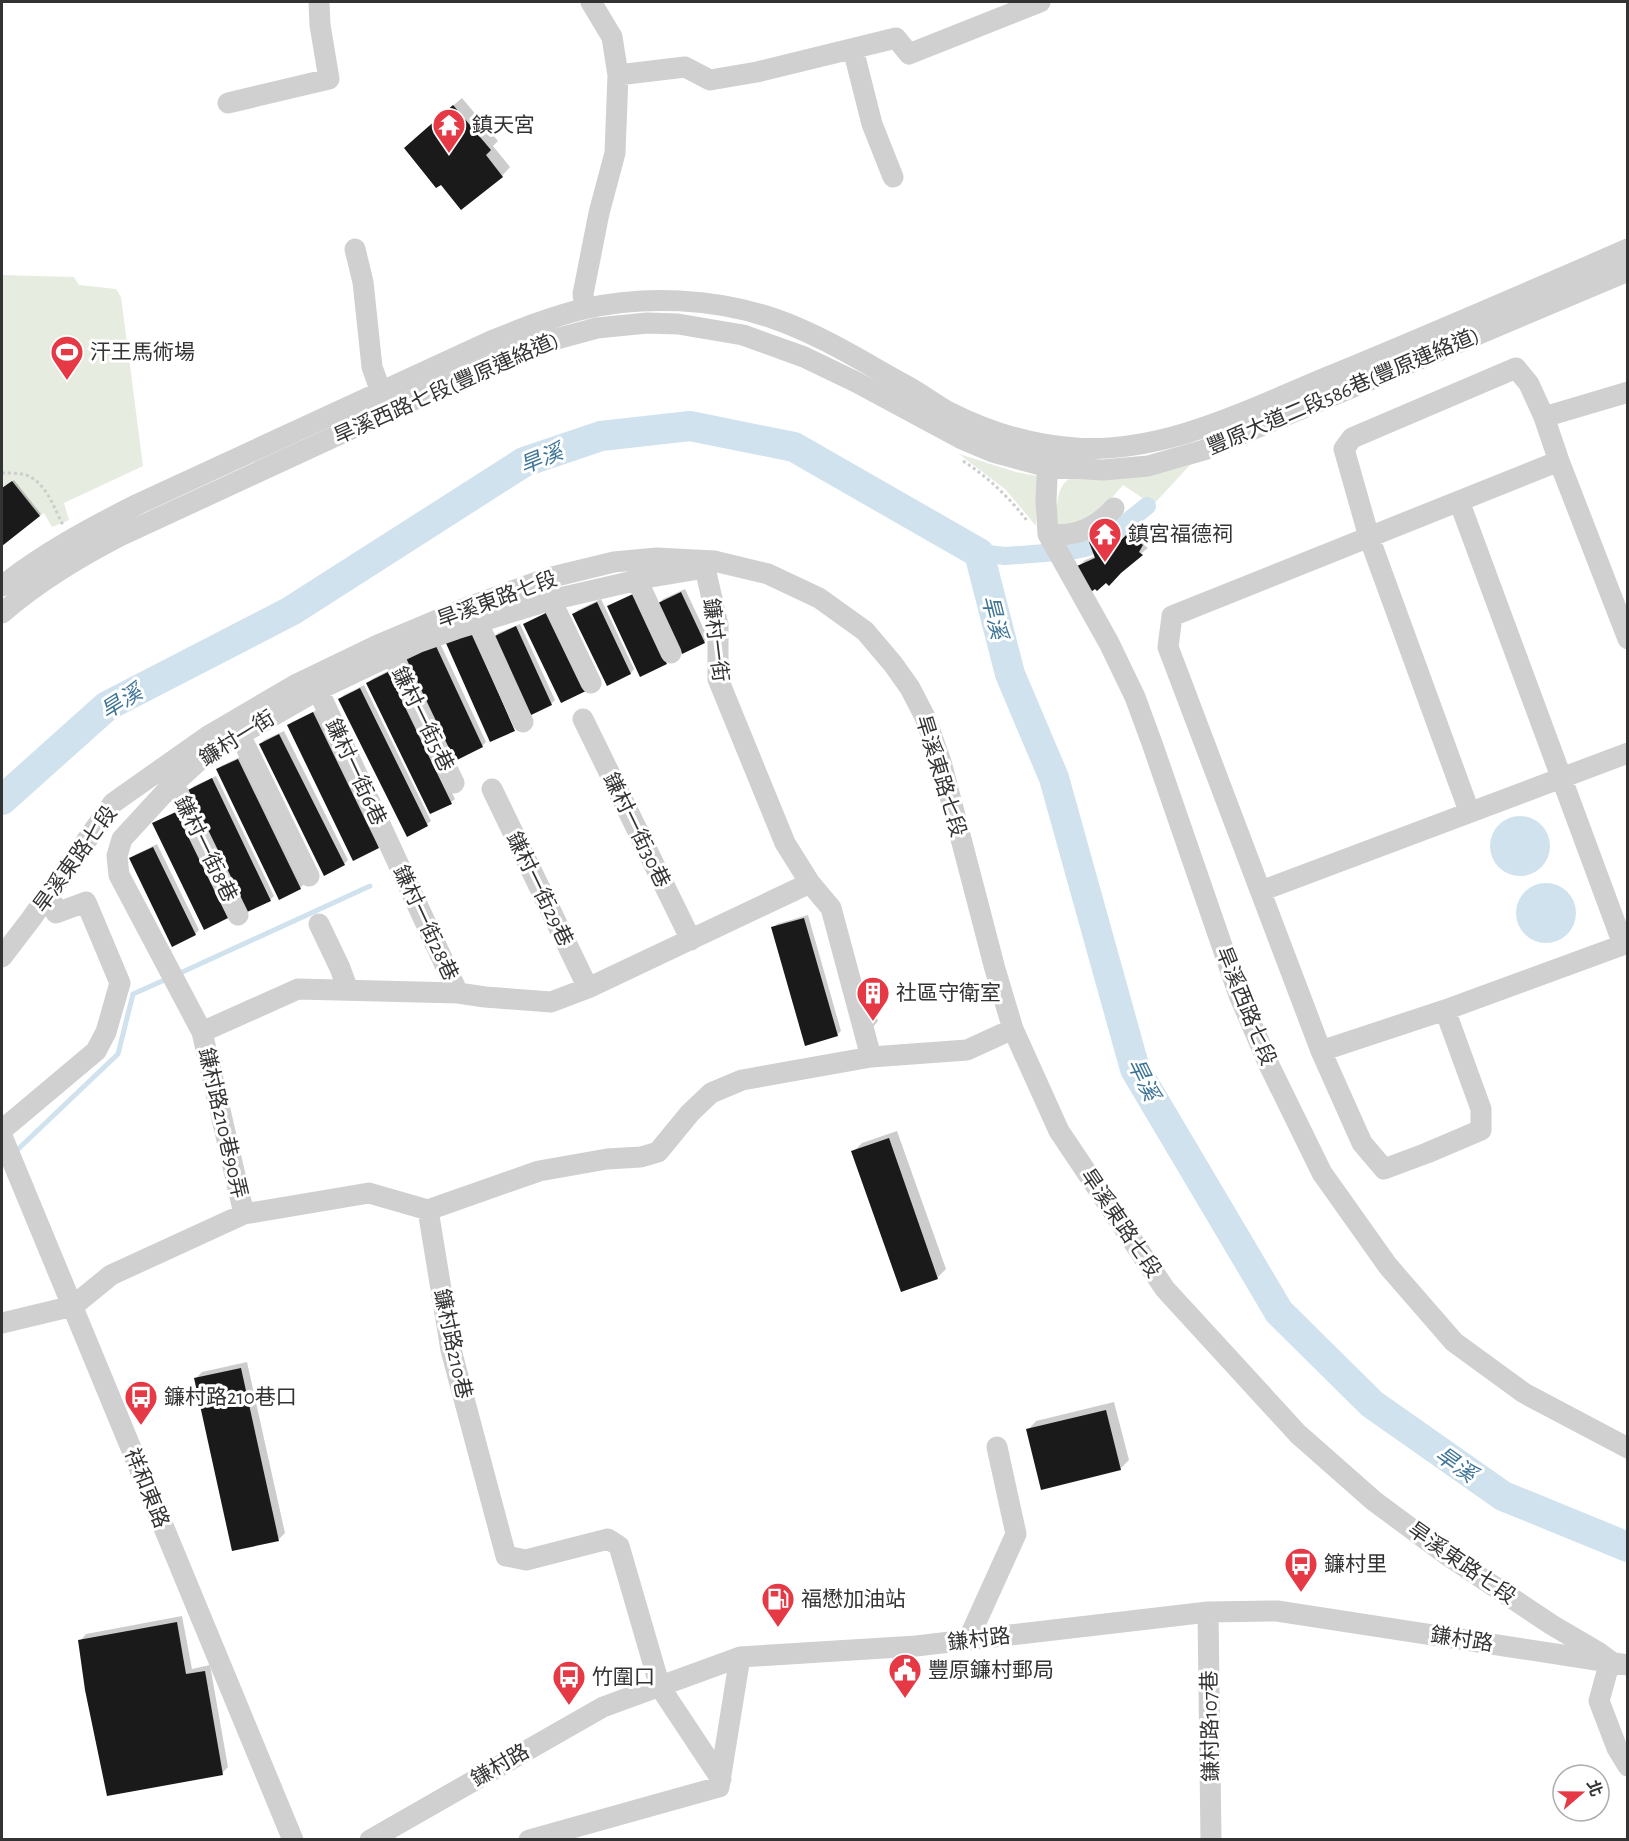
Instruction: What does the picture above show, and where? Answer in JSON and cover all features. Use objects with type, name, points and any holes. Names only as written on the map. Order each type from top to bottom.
[{"type":"street","points":[[228,103],[330,79],[320,25],[320,2]]},
{"type":"street","points":[[585,309],[583,294],[599,213],[615,153],[618,75],[612,37],[591,2]]},
{"type":"street","points":[[618,75],[685,68],[710,80],[757,72],[896,38],[909,54],[1040,2]]},
{"type":"street","points":[[853,49],[872,124],[894,177]]},
{"type":"street","points":[[355,249],[363,282],[372,367],[381,392]]},
{"type":"street","name":"豐原大道二段586巷(豐原連絡道)","points":[[1049,445],[1114,448],[1191,431],[1351,368],[1628,249]]},
{"type":"street","name":"豐原大道二段586巷(豐原連絡道)","points":[[1048,467],[1103,470],[1148,466],[1179,458],[1232,439],[1628,271]]},
{"type":"street","name":"旱溪西路七段(豐原連絡道)","points":[[2,586],[46,553],[90,528],[529,325],[585,309],[636,302],[686,302],[735,308],[775,319],[831,344],[945,410],[1018,438],[1049,445]]},
{"type":"street","name":"旱溪西路七段(豐原連絡道)","points":[[2,613],[40,583],[72,562],[122,535],[513,354],[545,342],[597,328],[662,323],[743,335],[804,357],[993,452],[1048,467]]},
{"type":"street","points":[[1469,811],[1369,537],[1344,449],[1352,438],[1516,368],[1529,384],[1544,417],[1628,639]]},
{"type":"street","points":[[1544,417],[1628,392]]},
{"type":"street","name":"旱溪西路七段","points":[[1049,445],[1046,501],[1054,546],[1109,643],[1135,697],[1239,994],[1270,1067],[1322,1173],[1388,1266],[1454,1342],[1524,1393],[1628,1448]]},
{"type":"street","points":[[1445,1010],[1481,1109],[1481,1130],[1384,1168],[1362,1143],[1321,1051],[1168,647],[1172,616],[1559,461]]},
{"type":"street","points":[[1321,1051],[1445,1010],[1625,943],[1459,501]]},
{"type":"street","points":[[1054,546],[1060,535],[1083,531],[1103,520],[1114,508]]},
{"type":"street","name":"旱溪東路七段","points":[[2,957],[113,803],[208,736],[295,685],[378,645],[471,606],[548,578],[614,562],[657,558],[714,561],[768,574],[819,598],[865,631],[893,663],[910,688],[925,717],[941,762],[1013,1029],[1059,1131],[1165,1289],[1298,1434],[1383,1508],[1447,1555],[1552,1625],[1619,1663]]},
{"type":"street","name":"鐮村一街","points":[[202,1032],[119,875],[117,856],[123,839],[174,784],[206,754],[318,690],[419,642],[551,600],[637,580],[705,568],[718,625],[718,679],[785,843],[810,884]]},
{"type":"street","points":[[637,580],[671,653]]},
{"type":"street","points":[[551,600],[591,683]]},
{"type":"street","points":[[478,623],[523,722]]},
{"type":"street","name":"鎌村一街5巷","points":[[393,655],[454,783]]},
{"type":"street","name":"鎌村一街6巷","points":[[318,690],[394,853]]},
{"type":"street","name":"鎌村一街30巷","points":[[584,719],[691,940]]},
{"type":"street","points":[[240,735],[309,876]]},
{"type":"street","points":[[1261,891],[1628,753]]},
{"type":"street","name":"鎌村一街8巷","points":[[174,784],[238,915]]},
{"type":"street","name":"鎌村一街29巷","points":[[492,789],[588,988]]},
{"type":"street","name":"鎌村一街28巷","points":[[394,853],[458,993]]},
{"type":"street","points":[[202,1032],[298,989],[458,993],[551,1002],[588,988],[810,884],[831,908],[871,1057]]},
{"type":"street","points":[[2,1130],[96,1051],[106,1032],[120,983],[86,902],[56,913],[48,894]]},
{"type":"street","points":[[319,924],[348,990]]},
{"type":"street","points":[[2,1323],[73,1306],[111,1275],[244,1214],[369,1193],[428,1210],[539,1171],[607,1159],[641,1157],[658,1152],[690,1113],[711,1093],[742,1080],[871,1057],[967,1050],[1013,1029]]},
{"type":"street","name":"鎌村路210巷90弄","points":[[202,1032],[244,1214]]},
{"type":"street","name":"祥和東路","points":[[2,1136],[293,1839]]},
{"type":"street","name":"鐮村路210巷","points":[[428,1210],[451,1350],[506,1556],[526,1560],[608,1539],[619,1546],[660,1687],[721,1779]]},
{"type":"street","points":[[968,1640],[1016,1534],[997,1447]]},
{"type":"street","name":"鎌村路","points":[[370,1839],[603,1707],[740,1658],[916,1646],[1208,1612],[1277,1611],[1619,1663]]},
{"type":"street","name":"鎌村路107巷","points":[[1208,1612],[1211,1839]]},
{"type":"street","points":[[529,1839],[719,1787],[740,1658]]},
{"type":"street","points":[[1619,1663],[1599,1701],[1617,1748],[1628,1766]]},
{"type":"path","points":[[961,460],[995,485],[1018,508],[1037,534],[1054,546]]},
{"type":"path","points":[[2,473],[23,474],[40,484],[64,527]]},
{"type":"shaded area","name":"汗王馬術場","points":[[2,275],[74,277],[79,285],[116,289],[121,297],[143,466],[64,503],[69,520],[52,527],[44,513],[2,545]]},
{"type":"shaded area","points":[[959,454],[1016,472],[1037,476],[1036,526],[1006,490]]},
{"type":"shaded area","points":[[1190,465],[1153,505],[1123,485],[1096,516],[1086,521],[1058,526],[1059,494],[1064,483],[1069,479],[1130,477],[1160,473]]},
{"type":"water","points":[[1514,816],[1526,816],[1542,824],[1548,834],[1550,846],[1548,858],[1542,868],[1526,876],[1514,876],[1498,868],[1490,852],[1490,840],[1498,824]]},
{"type":"water","points":[[1540,883],[1552,883],[1568,891],[1574,901],[1576,913],[1574,925],[1568,935],[1552,943],[1540,943],[1524,935],[1516,919],[1516,907],[1524,891]]},
{"type":"building","points":[[453,105],[491,150],[486,155],[503,177],[461,210],[441,185],[436,188],[404,148]]},
{"type":"building","points":[[12,481],[40,516],[2,546],[2,488]]},
{"type":"building","points":[[1127,534],[1143,545],[1139,552],[1143,555],[1109,586],[1106,583],[1097,591],[1095,589],[1091,592],[1077,566],[1095,558],[1089,542],[1099,538],[1103,552],[1107,547],[1116,545]]},
{"type":"building","points":[[681,592],[705,643],[682,654],[658,603]]},
{"type":"building","points":[[633,594],[667,664],[640,677],[607,606]]},
{"type":"building","points":[[597,602],[631,674],[607,686],[572,614]]},
{"type":"building","points":[[550,611],[588,690],[561,703],[523,624]]},
{"type":"building","points":[[516,626],[552,705],[529,716],[493,637]]},
{"type":"building","points":[[471,630],[515,731],[490,742],[445,641]]},
{"type":"building","points":[[435,644],[483,747],[453,762],[405,658]]},
{"type":"building","points":[[388,672],[452,804],[430,814],[366,683]]},
{"type":"building","points":[[360,688],[428,826],[407,837],[338,699]]},
{"type":"building","points":[[313,712],[379,848],[353,861],[287,725]]},
{"type":"building","points":[[279,734],[345,865],[324,876],[259,744]]},
{"type":"building","points":[[238,759],[301,889],[279,900],[216,769]]},
{"type":"building","points":[[212,778],[271,901],[247,912],[188,790]]},
{"type":"building","points":[[178,811],[230,917],[204,930],[152,823]]},
{"type":"building","points":[[153,847],[196,935],[172,947],[129,858]]},
{"type":"building","points":[[804,918],[838,1036],[805,1046],[771,927]]},
{"type":"building","points":[[889,1138],[938,1279],[901,1292],[851,1151]]},
{"type":"building","points":[[241,1368],[279,1541],[232,1551],[194,1378]]},
{"type":"building","points":[[1106,1410],[1121,1470],[1041,1490],[1026,1429]]},
{"type":"building","points":[[177,1622],[186,1674],[205,1671],[223,1775],[107,1796],[85,1690],[78,1640]]},
{"type":"waterway","name":"旱溪","points":[[2,800],[107,706],[291,611],[524,462],[601,436],[690,426],[794,447],[979,553],[1010,674],[1054,778],[1135,1069],[1279,1312],[1372,1404],[1503,1496],[1628,1547]]},
{"type":"waterway","points":[[979,553],[1005,556],[1085,548],[1116,531],[1147,506]]},
{"type":"waterway","points":[[178,974],[370,886]]},
{"type":"waterway","points":[[14,1153],[118,1054],[133,994],[169,978]]},
{"type":"place","name":"鎮天宮","points":[[449,154]]},
{"type":"place","name":"汗王馬術場","points":[[67,381]]},
{"type":"place","name":"鎮宮福德祠","points":[[1105,563]]},
{"type":"place","name":"社區守衛室","points":[[873,1022]]},
{"type":"place","name":"鐮村路210巷口","points":[[141,1426]]},
{"type":"place","name":"鐮村里","points":[[1301,1593]]},
{"type":"place","name":"福懋加油站","points":[[778,1628]]},
{"type":"place","name":"豐原鐮村郵局","points":[[905,1699]]},
{"type":"place","name":"竹圍口","points":[[569,1706]]}]
